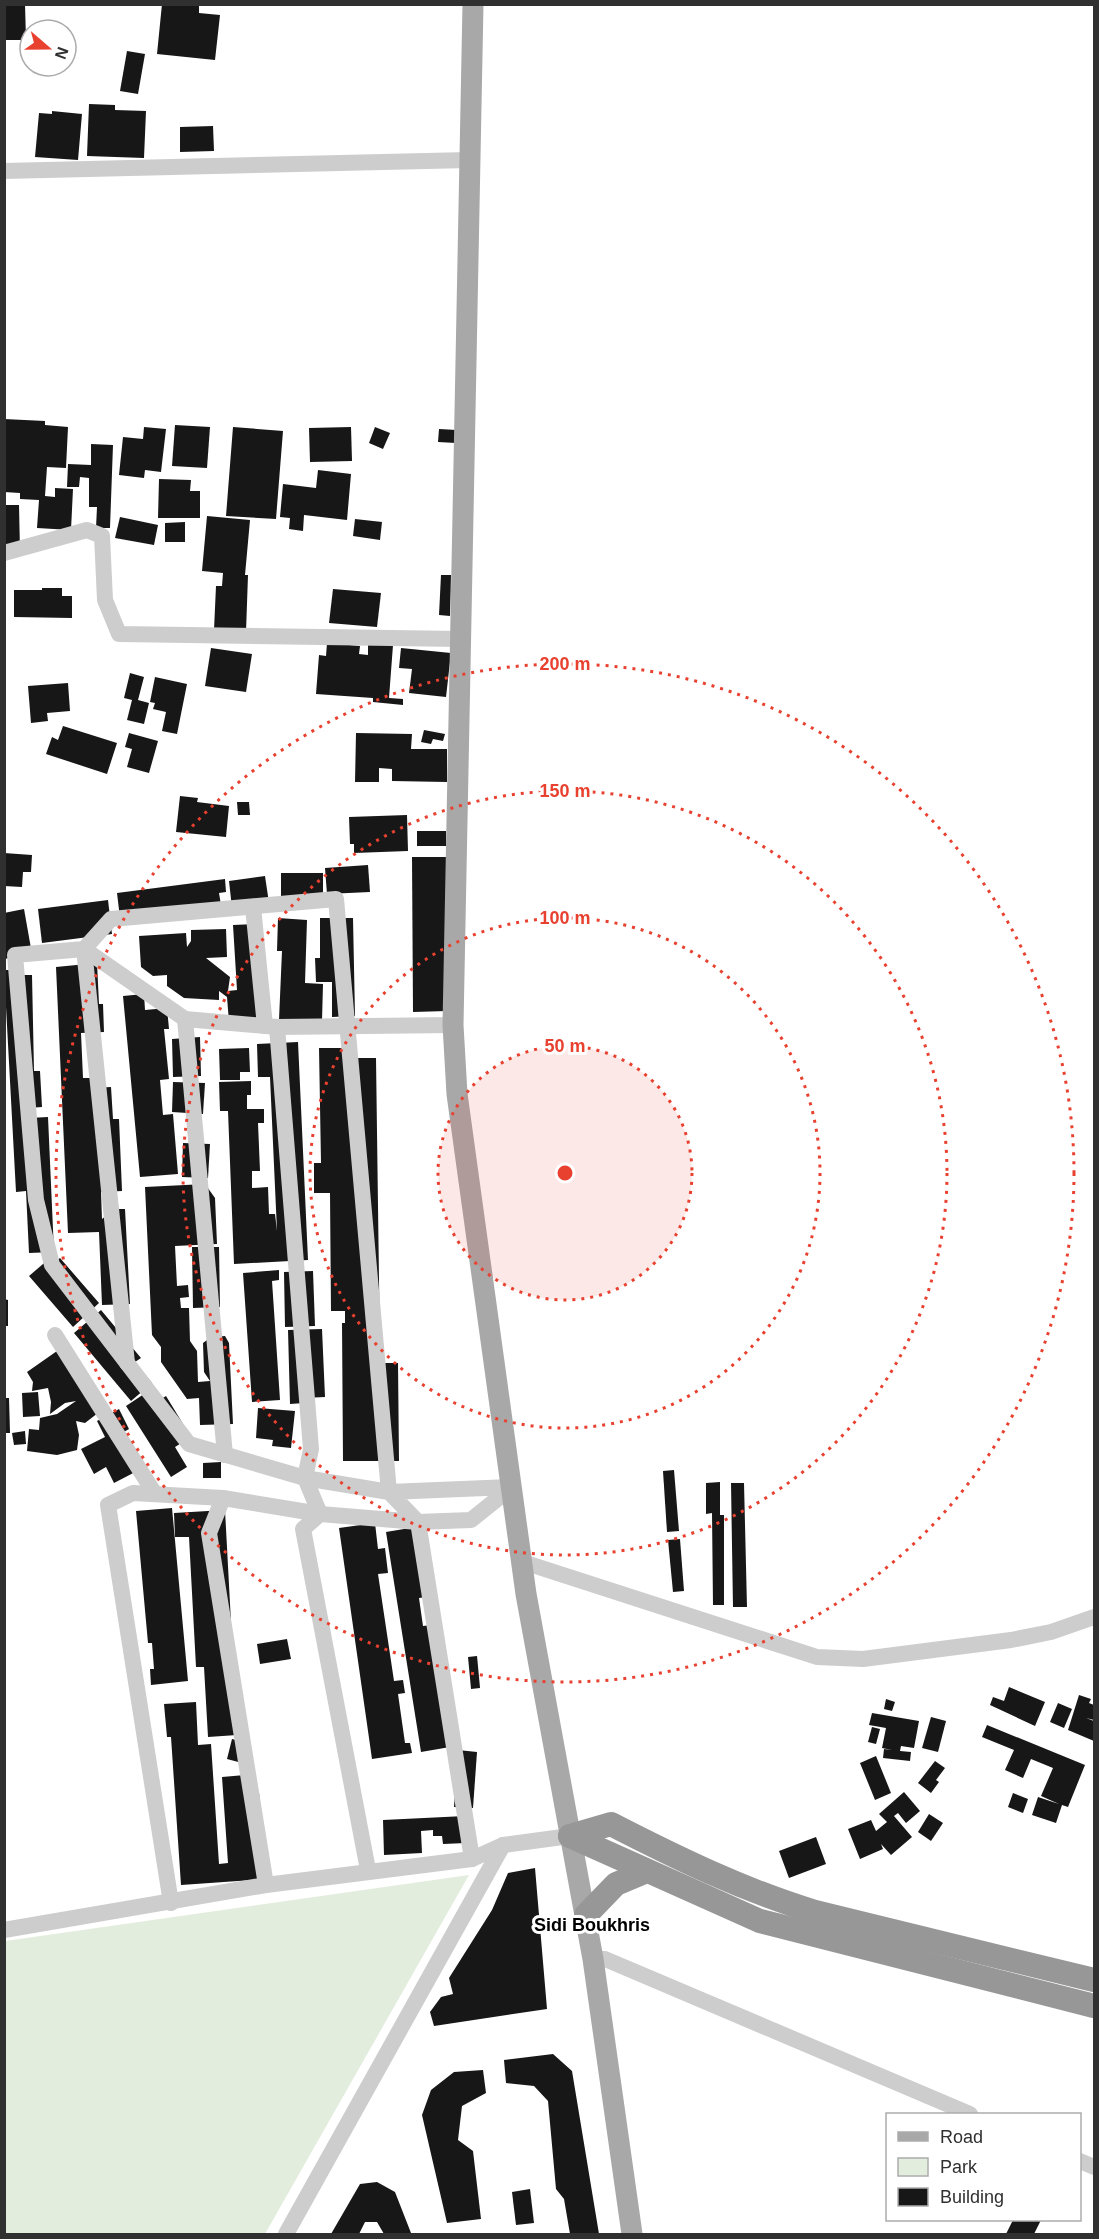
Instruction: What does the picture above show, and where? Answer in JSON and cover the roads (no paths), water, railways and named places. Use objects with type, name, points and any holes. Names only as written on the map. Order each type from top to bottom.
[{"type":"highway","points":[[570,1836],[611,1824],[706,1872],[770,1898],[815,1912],[1095,1980]]},
{"type":"highway","points":[[570,1836],[760,1921],[1095,2006]]},
{"type":"highway","points":[[586,1915],[616,1884],[647,1871]]},
{"type":"main road","points":[[473,4],[459,639],[453,1025],[456,1094],[526,1594],[586,1915],[633,2235]]},
{"type":"street","points":[[4,171],[470,160]]},
{"type":"street","points":[[4,553],[87,530],[102,536],[105,600],[119,634],[459,639]]},
{"type":"street","points":[[127,1364],[84,949],[111,919],[336,899],[345,1024],[389,1492],[418,1522],[472,1859]]},
{"type":"street","points":[[253,907],[271,1026],[311,1449],[305,1478],[320,1514]]},
{"type":"street","points":[[453,1025],[271,1026],[185,1019],[84,949],[10,955],[36,1200],[52,1265],[189,1444],[305,1478],[389,1492],[512,1487]]},
{"type":"street","points":[[185,1019],[225,1455]]},
{"type":"street","points":[[55,1335],[155,1494]]},
{"type":"street","points":[[171,1903],[108,1505],[133,1493],[223,1498],[320,1514],[418,1522],[471,1520],[512,1487]]},
{"type":"street","points":[[223,1498],[209,1533],[266,1885]]},
{"type":"street","points":[[320,1514],[303,1530],[368,1870]]},
{"type":"street","points":[[523,1562],[817,1657],[863,1659],[1011,1640],[1051,1632],[1095,1617]]},
{"type":"street","points":[[4,1930],[266,1885],[368,1870],[472,1859],[503,1845],[570,1836]]},
{"type":"street","points":[[286,2235],[503,1845]]},
{"type":"street","points":[[593,1959],[605,1959],[965,2113]]},
{"type":"street","points":[[1081,2161],[1095,2167]]},
{"type":"district","name":"Sidi Boukhris","points":[[592,1925]]}]
